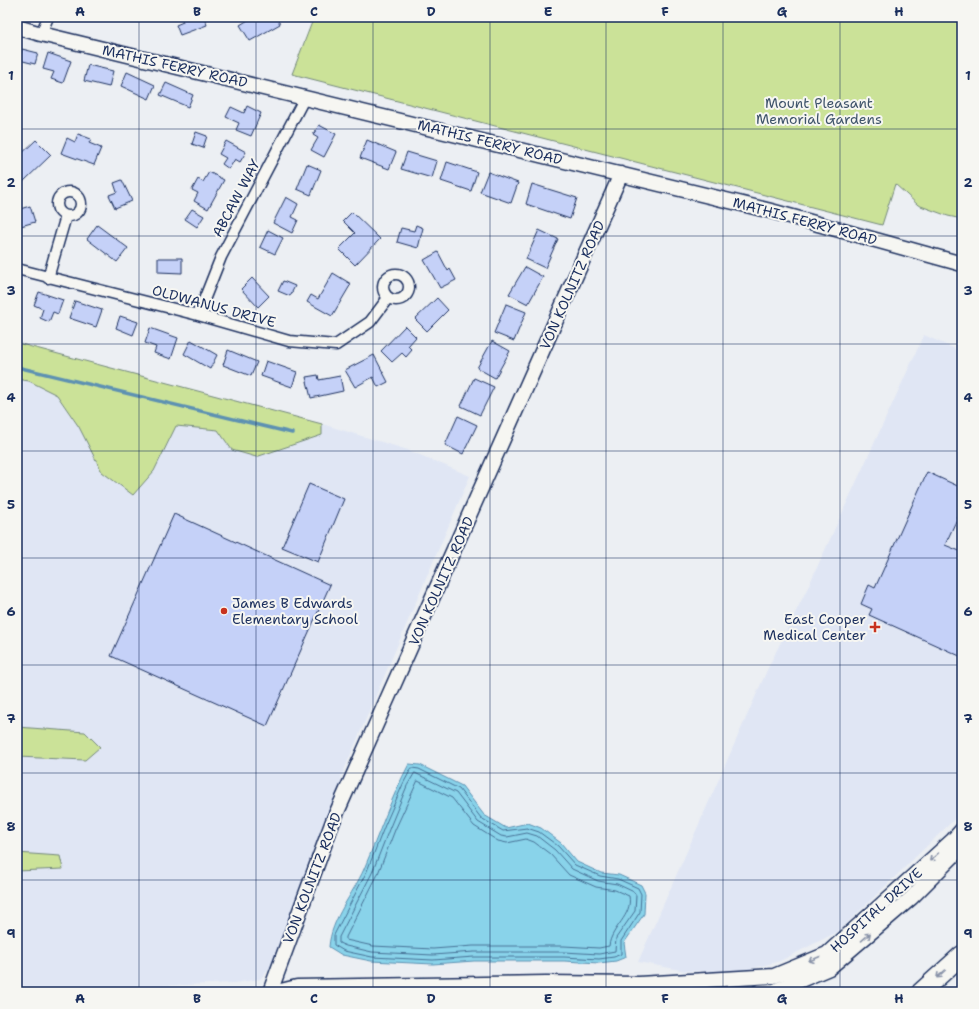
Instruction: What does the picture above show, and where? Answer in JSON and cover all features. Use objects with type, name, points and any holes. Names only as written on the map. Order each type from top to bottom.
[{"type":"highway","points":[[921,992],[962,955]]},
{"type":"street","points":[[41,34],[48,17]]},
{"type":"street","name":"MATHIS FERRY ROAD","points":[[17,27],[778,213],[962,264]]},
{"type":"street","name":"ABCAW WAY","points":[[198,315],[220,256],[305,97]]},
{"type":"street","name":"VON KOLNITZ ROAD","points":[[270,992],[333,821],[621,174]]},
{"type":"street","points":[[48,278],[66,216]]},
{"type":"street","name":"OLDWANUS DRIVE","points":[[17,269],[198,315],[289,341],[336,345],[370,322],[388,298]]},
{"type":"street","name":"HOSPITAL DRIVE","points":[[277,992],[297,987],[546,983],[639,984],[774,976],[827,954],[953,840],[962,830]]},
{"type":"street","name":"HOSPITAL DRIVE","points":[[759,992],[775,991],[829,968],[911,898],[962,847]]},
{"type":"shaded area","name":"East Cooper Medical Center","points":[[924,335],[962,352],[962,812],[839,931],[780,961],[739,972],[686,971],[638,962],[768,668],[808,587]]},
{"type":"shaded area","points":[[17,379],[29,381],[57,395],[79,427],[154,471],[175,426],[218,430],[232,450],[256,457],[322,435],[322,424],[408,450],[470,476],[341,777],[341,788],[273,965],[260,979],[234,983],[17,992],[17,871],[63,869],[31,855],[17,853],[17,757],[85,760],[85,732],[17,727]]},
{"type":"green space","name":"Mount Pleasant Memorial Gardens","points":[[314,17],[962,17],[962,219],[948,216],[918,205],[895,184],[882,225],[292,74]]},
{"type":"green space","points":[[17,343],[322,424],[322,435],[256,457],[232,450],[218,430],[176,426],[154,471],[133,495],[102,472],[79,427],[57,395],[29,381],[17,379]]},
{"type":"green space","points":[[17,727],[85,732],[100,747],[85,760],[17,757]]},
{"type":"green space","points":[[17,853],[60,856],[63,869],[17,871]]},
{"type":"water","points":[[409,764],[420,765],[462,786],[484,815],[506,828],[528,823],[541,828],[561,843],[577,862],[601,873],[619,875],[641,885],[645,893],[644,914],[624,943],[626,957],[616,961],[599,963],[564,961],[474,961],[433,964],[371,961],[342,955],[329,947],[338,917],[364,869]]},
{"type":"building","points":[[181,17],[204,17],[207,25],[180,35],[176,25],[183,22]]},
{"type":"building","points":[[253,17],[276,17],[280,24],[250,41],[240,25]]},
{"type":"building","points":[[22,49],[38,53],[35,64],[19,60]]},
{"type":"building","points":[[48,53],[71,61],[63,83],[51,79],[54,72],[43,69]]},
{"type":"building","points":[[88,65],[113,71],[109,87],[84,81]]},
{"type":"building","points":[[127,72],[155,85],[149,99],[121,86]]},
{"type":"building","points":[[166,83],[193,95],[188,107],[160,95]]},
{"type":"building","points":[[247,106],[261,113],[251,136],[236,130],[239,123],[226,117],[231,107],[244,113]]},
{"type":"building","points":[[319,125],[336,134],[324,157],[311,150],[318,138],[313,135]]},
{"type":"building","points":[[196,132],[207,136],[203,148],[192,144]]},
{"type":"building","points":[[78,134],[91,139],[89,143],[101,148],[94,165],[61,153],[67,138],[75,142]]},
{"type":"building","points":[[36,140],[51,155],[23,182],[17,176],[17,158]]},
{"type":"building","points":[[367,140],[396,152],[389,169],[360,158]]},
{"type":"building","points":[[226,141],[246,152],[240,162],[235,159],[229,169],[222,164],[226,158],[219,154]]},
{"type":"building","points":[[407,152],[437,161],[432,178],[401,169]]},
{"type":"building","points":[[447,162],[477,172],[471,191],[441,181]]},
{"type":"building","points":[[307,164],[321,170],[311,195],[297,189]]},
{"type":"building","points":[[209,172],[224,180],[208,209],[194,201],[198,193],[192,190],[198,179],[203,182]]},
{"type":"building","points":[[488,172],[518,183],[511,203],[480,192]]},
{"type":"building","points":[[122,180],[132,201],[115,208],[109,195],[117,192],[114,183]]},
{"type":"building","points":[[532,184],[577,198],[570,219],[526,204]]},
{"type":"building","points":[[286,197],[298,204],[292,217],[298,220],[292,233],[273,223]]},
{"type":"building","points":[[17,199],[20,209],[30,206],[35,222],[17,227]]},
{"type":"building","points":[[192,209],[204,216],[197,227],[185,219]]},
{"type":"building","points":[[352,212],[380,239],[355,265],[339,249],[355,233],[343,221]]},
{"type":"building","points":[[97,225],[128,248],[117,262],[87,239]]},
{"type":"building","points":[[416,225],[423,228],[418,248],[397,242],[401,228],[414,231]]},
{"type":"building","points":[[268,230],[283,238],[275,254],[260,247]]},
{"type":"building","points":[[539,230],[558,239],[545,268],[526,259]]},
{"type":"building","points":[[438,252],[448,271],[450,269],[456,280],[440,288],[424,260]]},
{"type":"building","points":[[158,258],[182,258],[182,273],[158,272]]},
{"type":"building","points":[[525,267],[543,277],[528,304],[509,294]]},
{"type":"building","points":[[333,273],[351,284],[332,316],[307,302],[311,295],[318,299]]},
{"type":"building","points":[[252,278],[269,296],[258,307],[241,289]]},
{"type":"building","points":[[283,281],[295,286],[290,296],[278,291]]},
{"type":"building","points":[[39,292],[63,300],[58,314],[53,312],[49,322],[40,318],[43,309],[34,305]]},
{"type":"building","points":[[437,298],[448,310],[427,331],[415,319]]},
{"type":"building","points":[[75,301],[102,310],[96,327],[69,318]]},
{"type":"building","points":[[506,304],[526,312],[514,341],[494,333]]},
{"type":"building","points":[[120,316],[138,322],[133,335],[116,328]]},
{"type":"building","points":[[405,326],[416,337],[408,346],[412,350],[406,357],[402,353],[392,362],[381,351]]},
{"type":"building","points":[[150,328],[178,338],[171,359],[154,353],[156,347],[145,343]]},
{"type":"building","points":[[191,340],[217,355],[210,369],[184,354]]},
{"type":"building","points":[[492,341],[510,351],[495,378],[477,368]]},
{"type":"building","points":[[228,350],[257,362],[251,376],[223,365]]},
{"type":"building","points":[[374,355],[388,382],[378,387],[373,377],[355,387],[345,370]]},
{"type":"building","points":[[266,361],[297,372],[292,387],[261,376]]},
{"type":"building","points":[[318,375],[319,380],[340,376],[343,391],[311,398],[306,377]]},
{"type":"building","points":[[474,378],[494,387],[480,415],[461,406]]},
{"type":"building","points":[[458,416],[477,425],[463,454],[445,445]]},
{"type":"building","points":[[927,472],[962,488],[962,508],[945,545],[962,552],[962,657],[869,615],[872,609],[861,604],[869,585],[875,588]]},
{"type":"building","points":[[309,484],[344,499],[318,562],[282,547]]},
{"type":"building","points":[[174,514],[330,585],[267,726],[111,656]]},
{"type":"waterway","points":[[17,367],[292,433]]},
{"type":"place","name":"James B Edwards Elementary School","points":[[224,611]]},
{"type":"place","name":"East Cooper Medical Center","points":[[875,627]]}]
